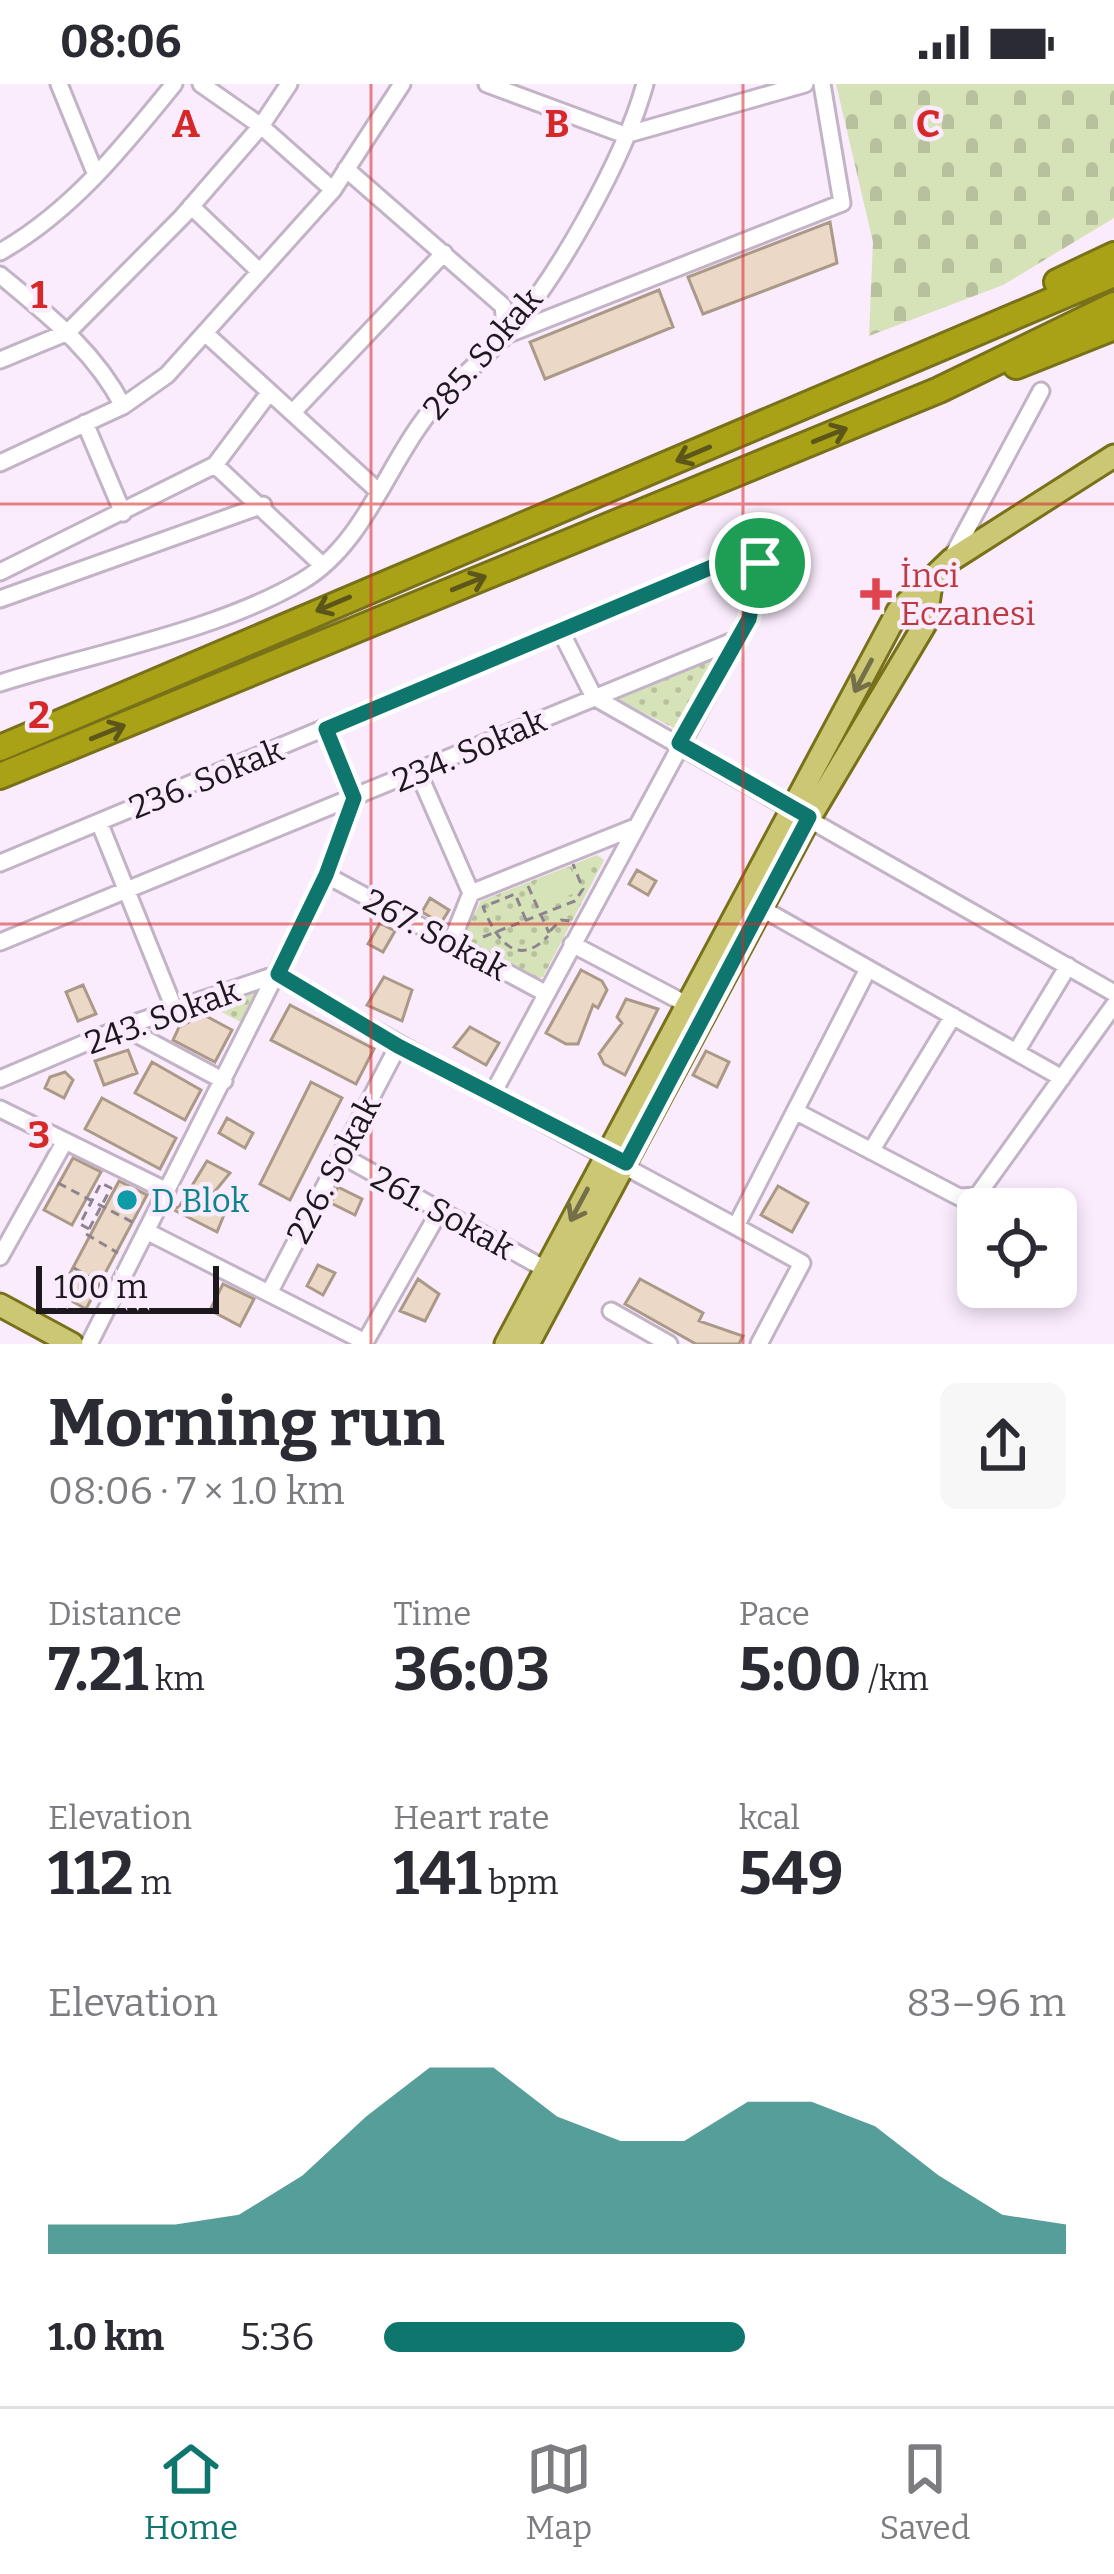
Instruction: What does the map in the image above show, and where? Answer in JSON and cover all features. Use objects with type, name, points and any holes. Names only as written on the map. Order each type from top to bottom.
[{"type":"highway","points":[[879,376],[977,319],[1114,254]]},
{"type":"highway","points":[[0,744],[1114,274]]},
{"type":"highway","points":[[0,776],[939,389],[1114,305]]},
{"type":"highway","points":[[939,389],[1064,350],[1114,327]]},
{"type":"main road","points":[[528,1344],[686,1004],[801,812],[926,624],[932,584],[951,560],[1114,456]]},
{"type":"main road","points":[[506,1344],[545,1269],[616,1158],[760,908],[801,812]]},
{"type":"main road","points":[[0,1305],[71,1344]]},
{"type":"street","points":[[59,84],[96,175]]},
{"type":"street","points":[[0,252],[32,234],[96,175],[174,84]]},
{"type":"street","points":[[201,84],[261,126],[333,190]]},
{"type":"street","points":[[0,361],[68,332],[191,206],[261,126],[290,84]]},
{"type":"street","points":[[0,463],[123,406],[167,375],[333,190],[402,84]]},
{"type":"street","points":[[487,84],[625,135],[805,84]]},
{"type":"street","name":"285. Sokak","points":[[1,678],[144,643],[278,591],[321,564],[380,491],[421,423],[456,380],[506,335],[580,228],[645,84]]},
{"type":"street","points":[[346,169],[503,306],[506,335],[842,203],[822,84]]},
{"type":"street","points":[[191,206],[259,271]]},
{"type":"street","points":[[293,412],[444,253]]},
{"type":"street","points":[[0,275],[68,332],[104,371],[123,406]]},
{"type":"street","points":[[205,333],[380,491]]},
{"type":"street","points":[[951,560],[1041,391]]},
{"type":"street","points":[[0,572],[215,465],[269,393]]},
{"type":"street","points":[[85,423],[123,513]]},
{"type":"street","points":[[215,465],[321,564]]},
{"type":"street","points":[[0,599],[262,506]]},
{"type":"street","name":"236. Sokak","points":[[0,863],[743,554],[760,563],[749,619],[738,639]]},
{"type":"street","points":[[560,630],[594,698],[1114,992]]},
{"type":"street","points":[[492,1095],[738,639]]},
{"type":"street","name":"234. Sokak","points":[[0,942],[738,639]]},
{"type":"street","points":[[326,729],[354,798]]},
{"type":"street","points":[[418,772],[471,893],[452,943]]},
{"type":"street","name":"243. Sokak","points":[[0,1079],[123,1027],[278,974],[326,875],[354,798]]},
{"type":"street","points":[[99,822],[174,1008]]},
{"type":"street","points":[[471,893],[633,828]]},
{"type":"street","name":"267. Sokak","points":[[326,875],[545,993]]},
{"type":"street","points":[[760,908],[1062,1078]]},
{"type":"street","points":[[572,944],[686,1004]]},
{"type":"street","points":[[1016,1052],[1068,966]]},
{"type":"street","points":[[736,1226],[868,969]]},
{"type":"street","points":[[88,1344],[141,1227],[167,1191],[278,974],[398,1046],[616,1158],[802,1263],[759,1344]]},
{"type":"street","points":[[795,1111],[958,1197],[976,1196],[1114,1005]]},
{"type":"street","points":[[871,1151],[953,1016]]},
{"type":"street","points":[[123,1027],[224,1081]]},
{"type":"street","name":"226. Sokak","points":[[268,1293],[398,1046]]},
{"type":"street","points":[[0,1109],[167,1191]]},
{"type":"street","points":[[0,1257],[64,1141]]},
{"type":"street","name":"261. Sokak","points":[[341,1155],[545,1269]]},
{"type":"street","points":[[141,1227],[364,1343],[439,1212]]},
{"type":"street","points":[[611,1311],[668,1344]]},
{"type":"path","points":[[483,937],[575,901],[583,889],[572,862]]},
{"type":"path","points":[[526,881],[553,950]]},
{"type":"path","points":[[526,920],[515,894],[483,907],[499,942],[526,952],[561,920],[573,923]]},
{"type":"path","points":[[51,1179],[141,1227]]},
{"type":"path","points":[[89,1228],[80,1224],[101,1184],[111,1188],[86,1234],[119,1254]]},
{"type":"path","points":[[74,1268],[107,1288]]},
{"type":"green space","points":[[836,84],[1114,84],[1114,218],[1003,285],[869,336],[873,242]]},
{"type":"green space","points":[[716,654],[676,729],[616,699]]},
{"type":"green space","points":[[597,855],[604,860],[543,977],[533,980],[461,940],[481,901]]},
{"type":"green space","points":[[570,868],[580,891],[544,905],[535,883]]},
{"type":"green space","points":[[253,988],[258,992],[246,1025],[214,1008]]},
{"type":"building","points":[[830,222],[837,263],[703,314],[688,277]]},
{"type":"building","points":[[659,290],[673,327],[545,379],[530,342]]},
{"type":"building","points":[[637,870],[656,881],[648,895],[629,884]]},
{"type":"building","points":[[430,898],[449,910],[441,923],[422,912]]},
{"type":"building","points":[[380,923],[395,931],[383,952],[368,944]]},
{"type":"building","points":[[581,970],[602,981],[607,990],[598,1008],[593,1005],[578,1044],[566,1044],[546,1033]]},
{"type":"building","points":[[384,977],[412,990],[402,1021],[367,1005]]},
{"type":"building","points":[[83,985],[96,1014],[78,1021],[66,992]]},
{"type":"building","points":[[626,999],[658,1009],[625,1075],[604,1064],[599,1054],[622,1023],[617,1017]]},
{"type":"building","points":[[290,1005],[374,1049],[356,1084],[271,1040]]},
{"type":"building","points":[[204,1015],[232,1030],[215,1062],[173,1040],[179,1027]]},
{"type":"building","points":[[470,1027],[499,1043],[486,1065],[454,1047]]},
{"type":"building","points":[[128,1050],[137,1073],[104,1085],[95,1061]]},
{"type":"building","points":[[706,1051],[729,1062],[717,1087],[693,1075]]},
{"type":"building","points":[[152,1062],[201,1090],[185,1120],[135,1093]]},
{"type":"building","points":[[65,1072],[73,1080],[64,1098],[45,1088],[50,1077]]},
{"type":"building","points":[[311,1082],[342,1098],[290,1200],[260,1184]]},
{"type":"building","points":[[102,1098],[176,1138],[160,1169],[85,1129]]},
{"type":"building","points":[[227,1118],[253,1133],[245,1148],[219,1133]]},
{"type":"building","points":[[73,1158],[101,1172],[72,1225],[44,1210]]},
{"type":"building","points":[[207,1161],[230,1173],[207,1201],[226,1210],[217,1232],[172,1209],[179,1207]]},
{"type":"building","points":[[119,1181],[147,1195],[86,1309],[59,1294]]},
{"type":"building","points":[[778,1186],[808,1203],[792,1232],[761,1215]]},
{"type":"building","points":[[338,1187],[362,1199],[355,1215],[331,1203]]},
{"type":"building","points":[[318,1265],[335,1273],[323,1295],[307,1286]]},
{"type":"building","points":[[418,1279],[439,1294],[425,1321],[400,1311]]},
{"type":"building","points":[[640,1279],[703,1313],[699,1321],[743,1336],[739,1344],[696,1344],[625,1304]]},
{"type":"building","points":[[223,1284],[254,1299],[240,1326],[210,1310]]},
{"type":"place","name":"İnci Eczanesi","points":[[876,594]]},
{"type":"place","name":"D Blok","points":[[127,1200]]},
{"type":"route","points":[[743,554],[760,563],[749,619],[679,743],[809,817],[626,1163],[398,1046],[278,974],[326,875],[354,798],[326,729],[743,554]]}]
